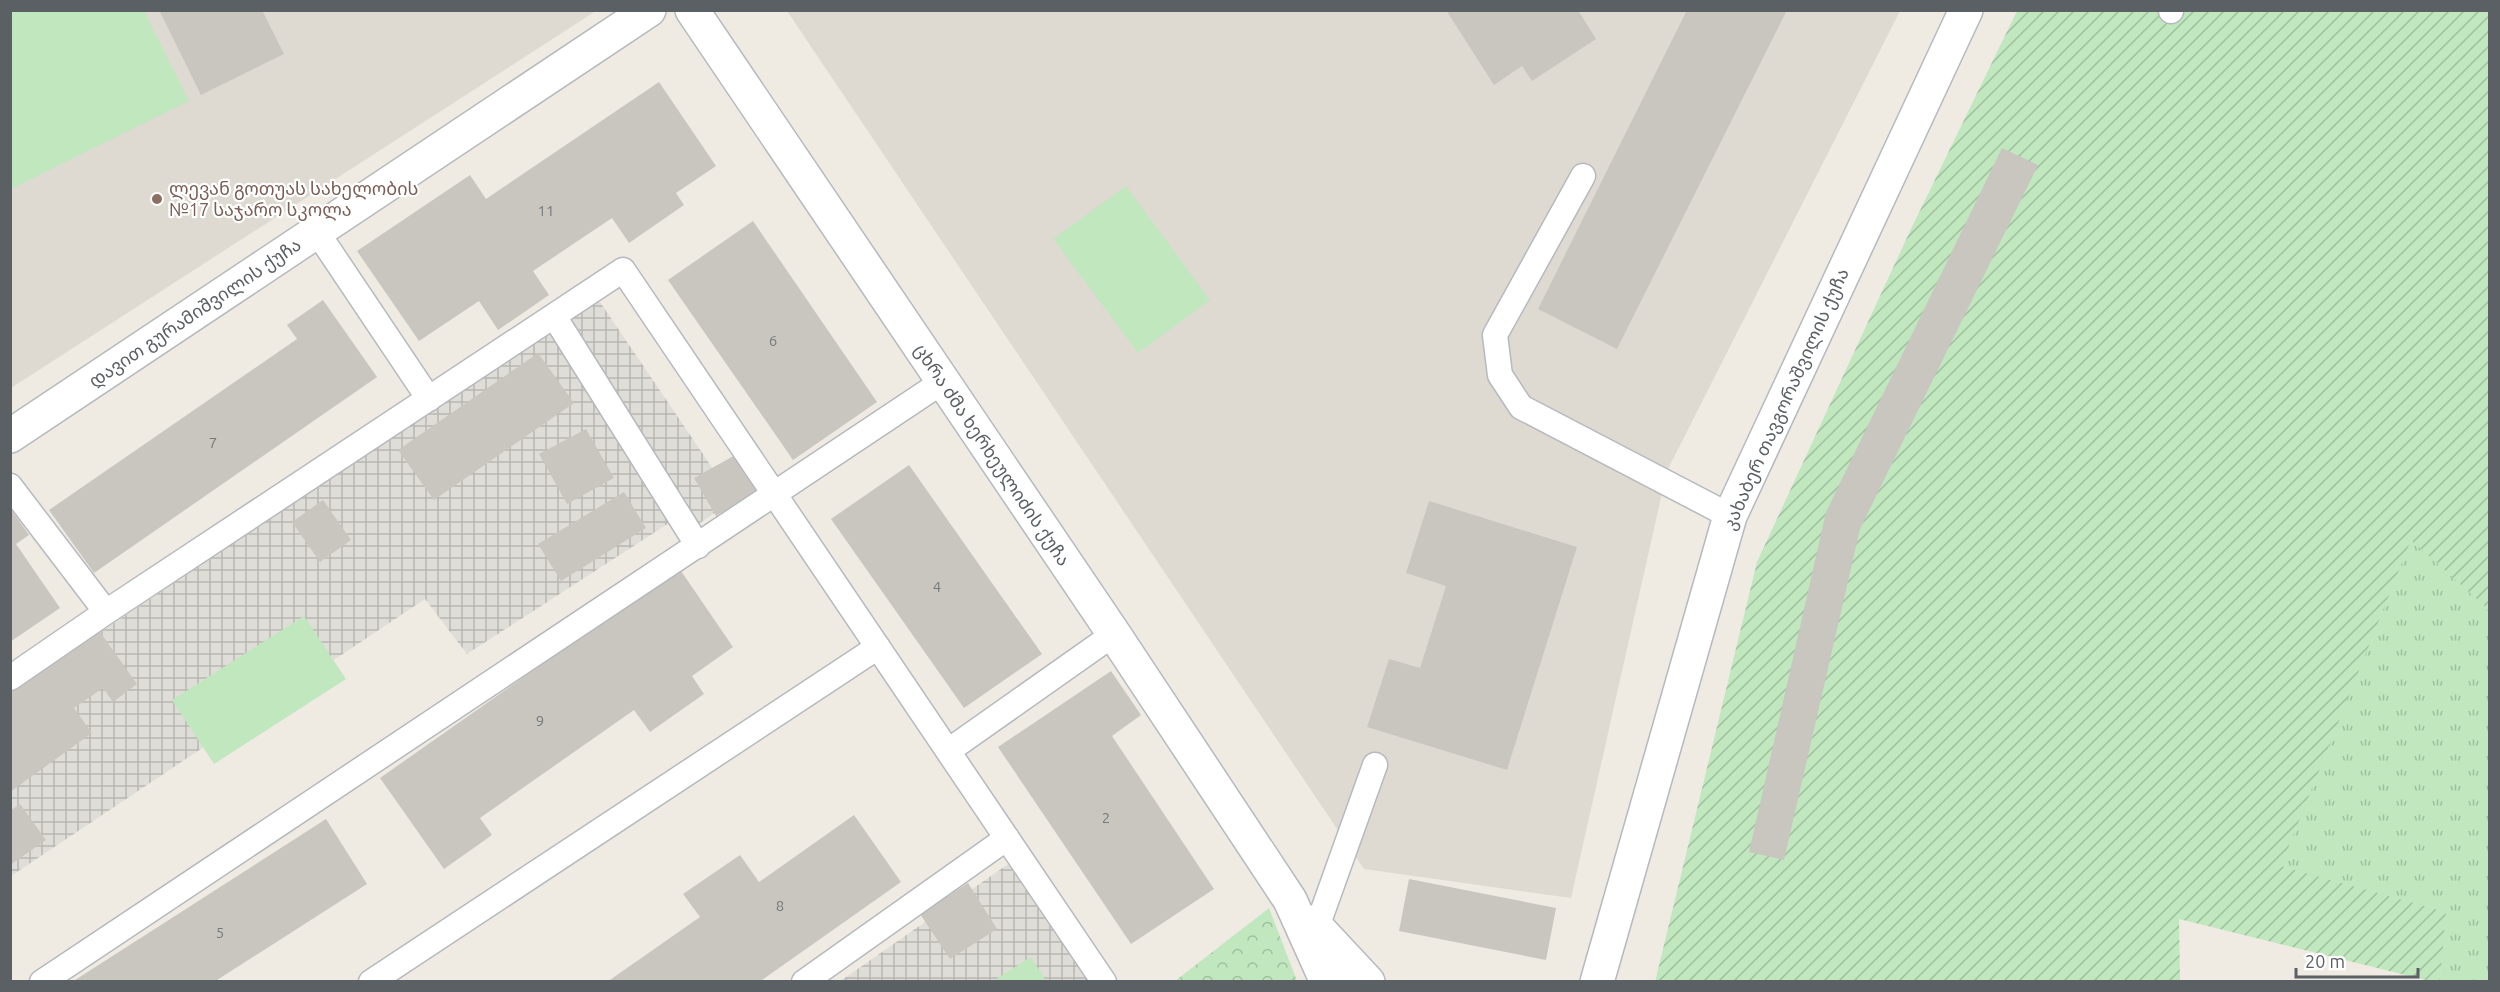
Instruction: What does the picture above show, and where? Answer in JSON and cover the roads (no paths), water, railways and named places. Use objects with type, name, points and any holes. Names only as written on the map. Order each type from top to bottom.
[{"type":"street","name":"დავით გურამიშვილის ქუჩა","points":[[10,436],[649,10]]},
{"type":"street","name":"ცხრა ძმა ხერხეულიძის ქუჩა","points":[[692,10],[1114,634],[1290,900],[1327,981]]},
{"type":"street","name":"კახაბერ თავგორაშვილის ქუჩა","points":[[1596,980],[1730,516],[1966,10]]},
{"type":"street","name":"ცხრა ძმა ხერხეულიძის ქუჩა","points":[[1290,900],[1368,981]]},
{"type":"lane","points":[[1583,176],[1495,335],[1500,375],[1521,407],[1730,516]]},
{"type":"lane","points":[[317,232],[429,399]]},
{"type":"lane","points":[[10,678],[623,270],[1104,981]]},
{"type":"lane","points":[[554,316],[698,546]]},
{"type":"lane","points":[[42,981],[942,382]]},
{"type":"lane","points":[[10,486],[106,612]]},
{"type":"lane","points":[[948,751],[1114,634]]},
{"type":"lane","points":[[371,981],[878,647]]},
{"type":"lane","points":[[1317,927],[1375,765]]},
{"type":"lane","points":[[804,981],[1007,838]]},
{"type":"place","name":"ლევან გოთუას სახელობის №17 საჯარო სკოლა","points":[[157,199]]}]
